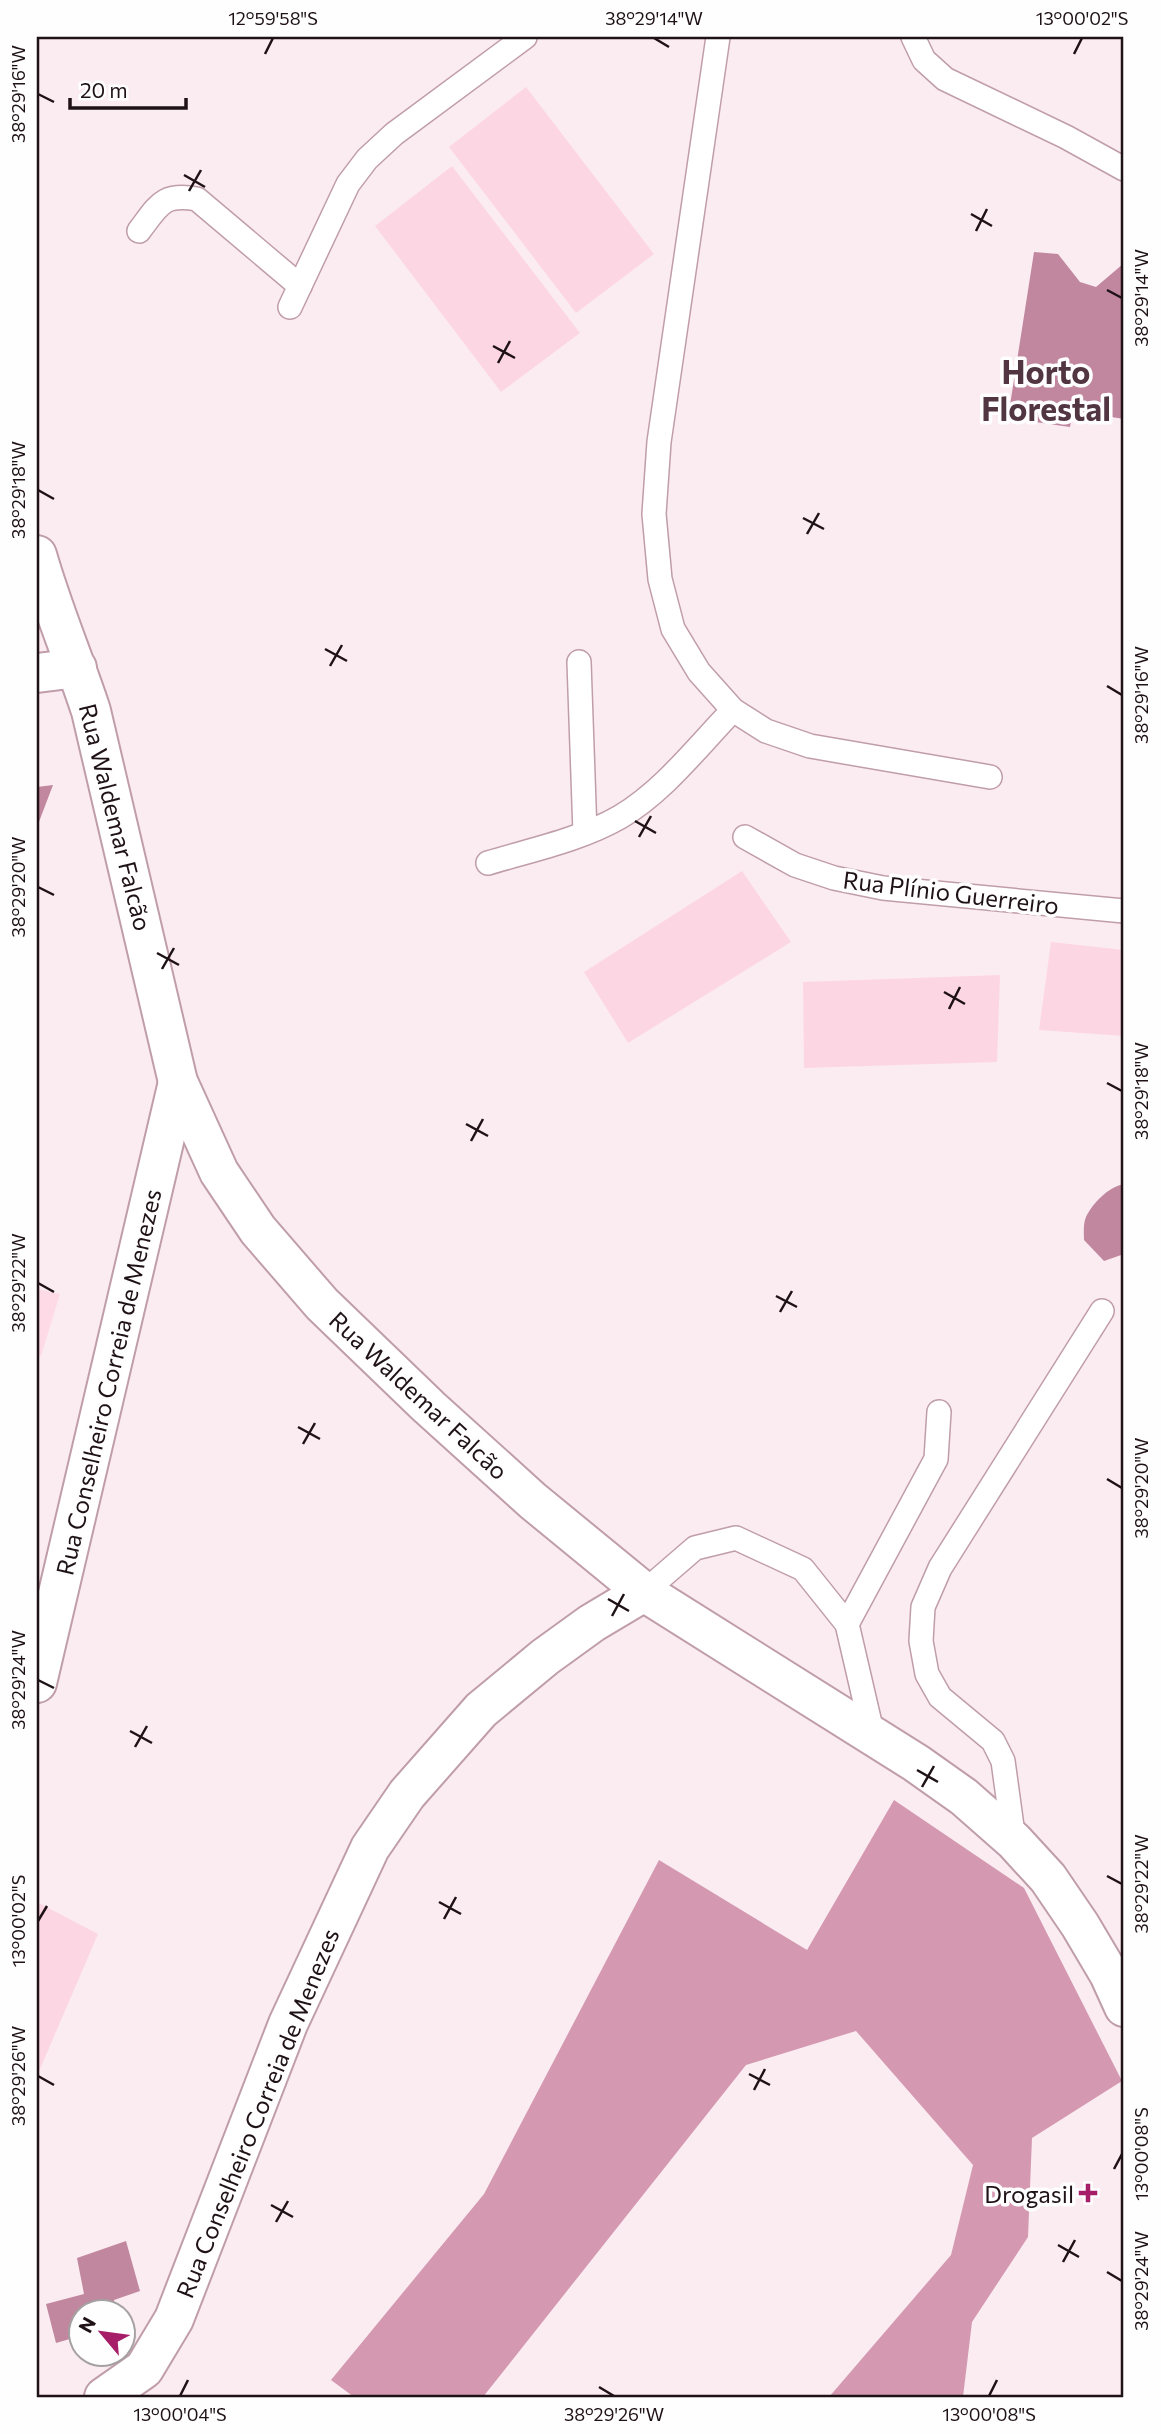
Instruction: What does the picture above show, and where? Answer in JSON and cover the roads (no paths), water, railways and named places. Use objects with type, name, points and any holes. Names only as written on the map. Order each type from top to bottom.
[{"type":"street","name":"Rua Waldemar Falcão","points":[[37,555],[43,604],[77,668],[91,711],[178,1082],[219,1172],[258,1230],[321,1304],[429,1407],[533,1501],[644,1592],[873,1736],[964,1797],[1014,1841],[1048,1878],[1080,1925],[1109,1974],[1124,2007]]},
{"type":"street","points":[[37,673],[77,668]]},
{"type":"street","name":"Rua Conselheiro Correia de Menezes","points":[[37,1684],[178,1082]]},
{"type":"street","name":"Rua Conselheiro Correia de Menezes","points":[[105,2397],[144,2369],[174,2319],[288,2024],[370,1848],[407,1794],[481,1710],[545,1657],[592,1623],[644,1592]]},
{"type":"lane","points":[[290,307],[348,184],[367,159],[394,134],[525,37]]},
{"type":"lane","points":[[718,37],[659,442],[654,514],[660,579],[673,629],[699,672],[733,710],[766,732],[810,746],[990,777]]},
{"type":"lane","points":[[912,37],[924,60],[945,79],[1066,137],[1124,169]]},
{"type":"lane","points":[[139,230],[161,203],[178,196],[197,199],[300,286]]},
{"type":"lane","points":[[579,662],[585,833]]},
{"type":"lane","points":[[488,863],[585,833],[619,817],[649,796],[733,710]]},
{"type":"lane","name":"Rua Plínio Guerreiro","points":[[745,837],[795,865],[834,878],[883,888],[1124,911]]},
{"type":"lane","points":[[1014,1841],[1003,1761],[993,1741],[940,1697],[927,1674],[921,1641],[923,1607],[940,1568],[1102,1311]]},
{"type":"lane","points":[[848,1625],[936,1460],[939,1412]]},
{"type":"lane","points":[[644,1592],[695,1548],[736,1538],[803,1569],[848,1625],[873,1736]]},
{"type":"place","name":"Drogasil","points":[[1088,2193]]},
{"type":"district","name":"Horto Florestal","points":[[1046,390]]}]
